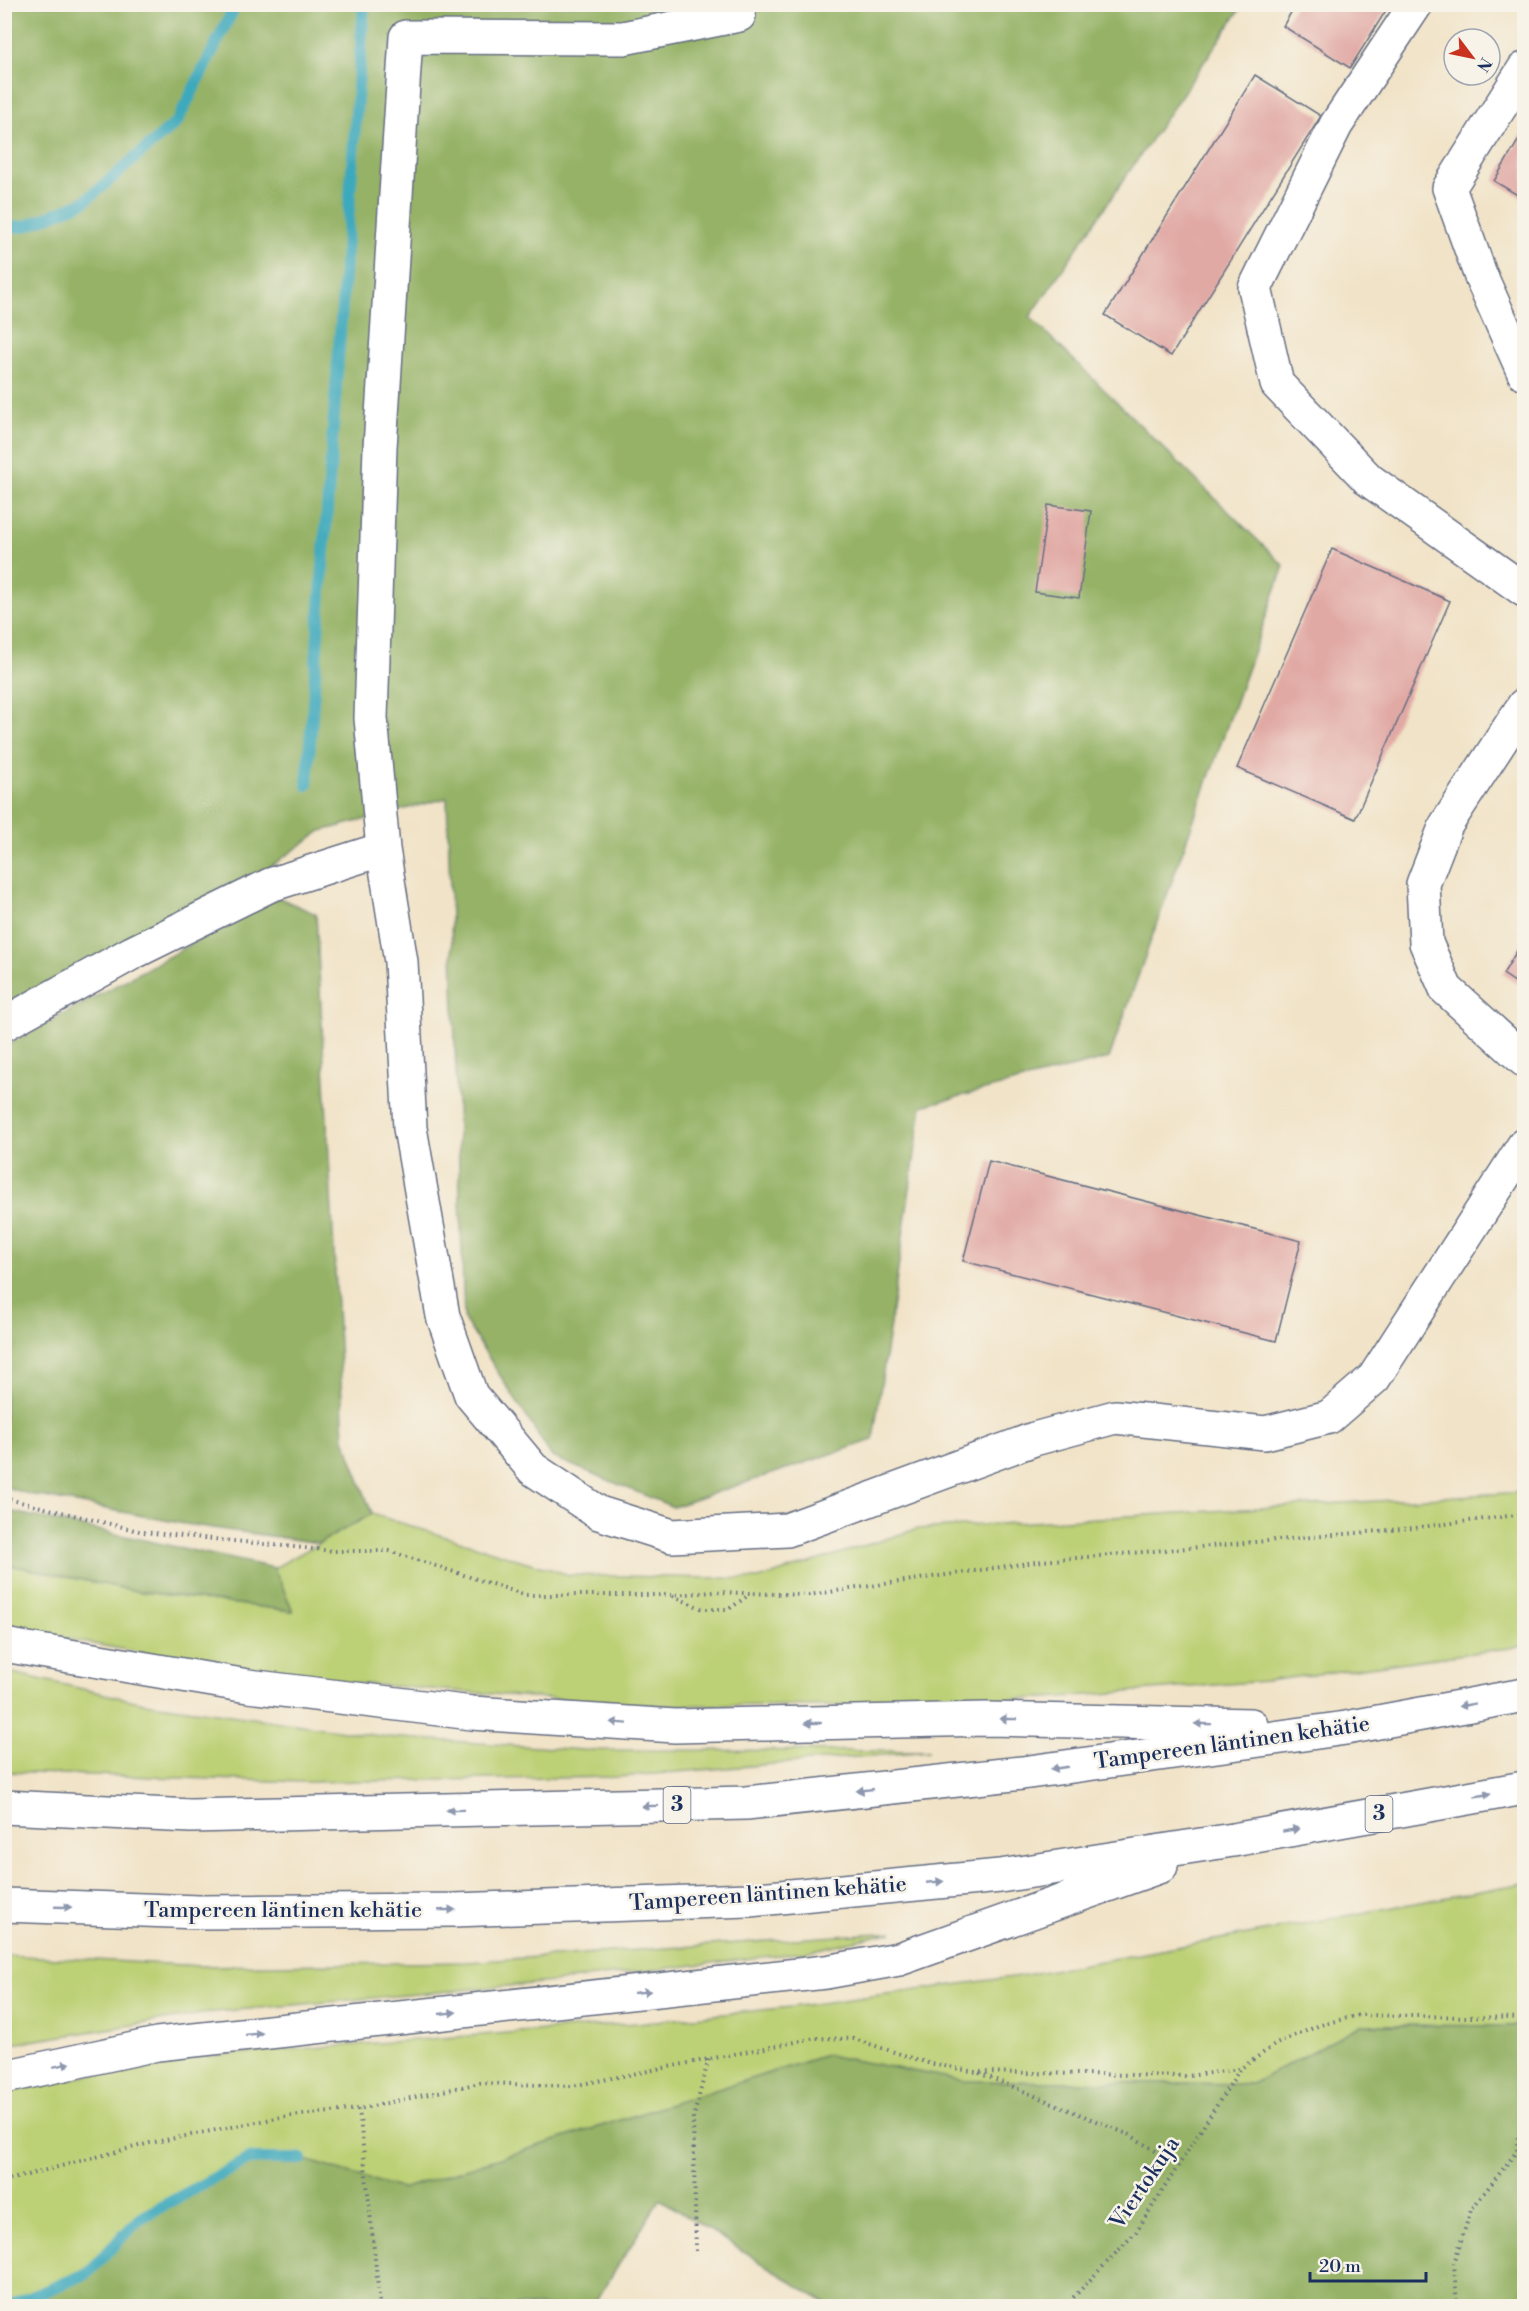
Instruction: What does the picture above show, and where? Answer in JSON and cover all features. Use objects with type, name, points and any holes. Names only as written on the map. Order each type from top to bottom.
[{"type":"main road","points":[[1416,4],[1336,125],[1255,288],[1277,384],[1369,480],[1524,590]]},
{"type":"main road","points":[[739,15],[623,38],[406,37],[380,447],[371,718],[383,849],[401,962],[410,1128],[443,1316],[471,1395],[533,1469],[599,1513],[672,1536],[787,1530],[1034,1439],[1114,1417],[1265,1433],[1329,1417],[1374,1378],[1524,1145]]},
{"type":"main road","points":[[1524,69],[1449,188],[1480,274],[1524,373]]},
{"type":"main road","points":[[1524,705],[1446,825],[1423,884],[1426,943],[1446,989],[1524,1060]]},
{"type":"main road","points":[[4,1024],[132,953],[270,885],[383,849]]},
{"type":"main road","points":[[4,1645],[249,1686],[472,1713],[675,1726],[987,1719],[1346,1728]]},
{"type":"main road","name":"Tampereen läntinen kehätie","points":[[4,1807],[191,1816],[746,1803],[1022,1773],[1346,1728],[1524,1695]]},
{"type":"main road","name":"Tampereen läntinen kehätie","points":[[4,1905],[199,1912],[442,1910],[749,1900],[1000,1876],[1233,1840],[1524,1788]]},
{"type":"main road","points":[[4,2077],[157,2044],[815,1973],[899,1959],[1233,1840]]},
{"type":"path","points":[[4,1498],[143,1532],[334,1551],[389,1551],[526,1595],[673,1595],[714,1592],[749,1595],[810,1595],[1042,1562],[1402,1529],[1524,1514]]},
{"type":"path","points":[[673,1595],[703,1609],[729,1608],[749,1595]]},
{"type":"path","points":[[4,2181],[150,2143],[282,2117],[359,2109],[480,2083],[572,2086],[816,2038],[854,2039],[928,2063],[976,2072],[1188,2076],[1240,2068],[1276,2044],[1320,2025],[1359,2015],[1524,2018]]},
{"type":"path","points":[[696,2251],[693,2120],[709,2058]]},
{"type":"path","name":"Viertokuja","points":[[1065,2307],[1136,2232],[1240,2068]]},
{"type":"path","points":[[976,2072],[1130,2135],[1178,2165]]},
{"type":"path","points":[[1456,2307],[1454,2263],[1471,2210],[1517,2151],[1524,2101]]},
{"type":"path","points":[[359,2109],[380,2307]]},
{"type":"green space","points":[[5,5],[1243,5],[1030,317],[1284,566],[1109,1058],[922,1106],[873,1440],[673,1507],[552,1457],[464,1319],[447,798],[321,831],[264,871],[5,1005]]},
{"type":"green space","points":[[277,897],[316,914],[344,1438],[372,1514],[319,1543],[185,1524],[29,1494],[5,1487],[4,1047]]},
{"type":"green space","points":[[1524,1492],[1524,1646],[1266,1681],[1062,1697],[878,1706],[633,1705],[354,1683],[160,1656],[5,1628],[4,1564],[136,1591],[293,1611],[274,1568],[372,1514],[569,1575],[759,1579],[917,1529]]},
{"type":"green space","points":[[4,1510],[274,1568],[293,1611],[136,1591],[5,1564]]},
{"type":"green space","points":[[4,1671],[144,1703],[387,1737],[583,1750],[929,1751],[618,1777],[306,1782],[5,1772]]},
{"type":"green space","points":[[1524,1883],[1524,2023],[1512,2026],[1363,2025],[1252,2084],[965,2081],[826,2055],[402,2189],[302,2159],[139,2219],[88,2273],[10,2306],[4,2306],[4,2093],[168,2059],[637,2023],[791,2007],[1020,1976]]},
{"type":"green space","points":[[893,1932],[805,1952],[552,1982],[215,2012],[5,2045],[5,1955],[201,1966],[468,1962]]},
{"type":"green space","points":[[1524,2023],[1524,2306],[830,2306],[660,2199],[593,2306],[10,2306],[88,2273],[139,2219],[249,2159],[302,2159],[402,2189],[826,2055],[965,2081],[1252,2084],[1362,2025],[1512,2026]]},
{"type":"building","points":[[1296,4],[1390,4],[1350,68],[1283,26]]},
{"type":"building","points":[[1255,75],[1321,116],[1171,356],[1105,315]]},
{"type":"building","points":[[1524,131],[1524,199],[1494,181]]},
{"type":"building","points":[[1048,505],[1091,511],[1079,598],[1035,592]]},
{"type":"building","points":[[1332,549],[1450,601],[1355,819],[1237,768]]},
{"type":"building","points":[[1524,939],[1524,988],[1503,974]]},
{"type":"building","points":[[989,1161],[1301,1241],[1276,1341],[963,1261]]},
{"type":"waterway","points":[[4,228],[26,226],[84,202],[177,122],[236,4]]},
{"type":"waterway","points":[[307,785],[364,4]]},
{"type":"waterway","points":[[10,2306],[88,2273],[139,2219],[249,2159],[302,2159]]}]
